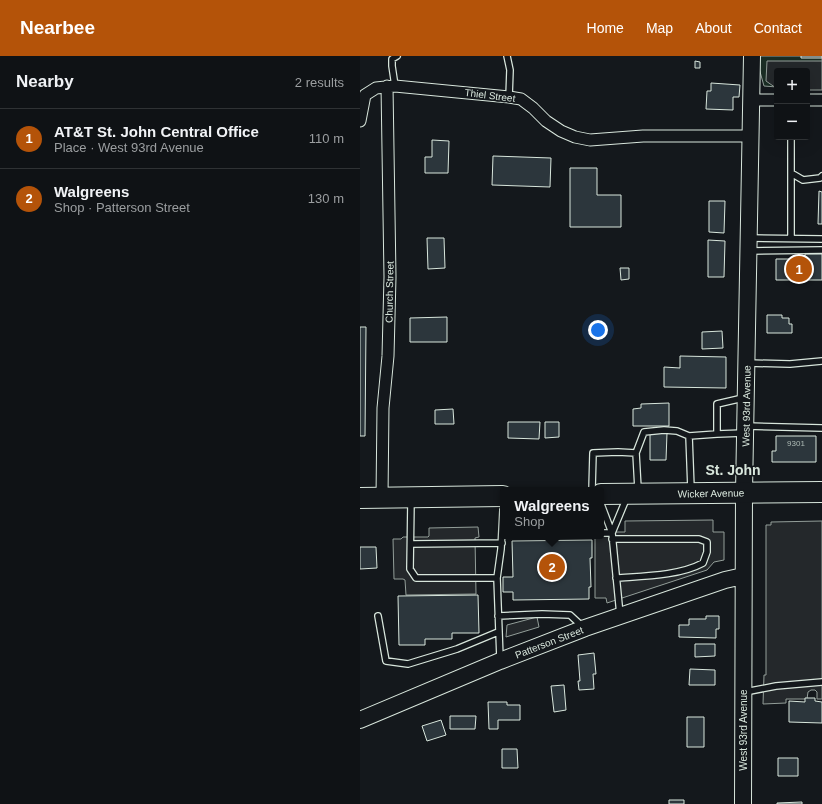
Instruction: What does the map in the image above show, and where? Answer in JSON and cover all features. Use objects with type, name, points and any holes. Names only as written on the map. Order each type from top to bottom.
[{"type":"highway","name":"Wicker Avenue","points":[[604,494],[822,492]]},
{"type":"highway","points":[[360,498],[500,496]]},
{"type":"street","name":"West 93rd Avenue","points":[[743,804],[744,492],[752,56]]},
{"type":"street","name":"Thiel Street","points":[[360,121],[365,95],[376,88],[391,86],[521,99],[561,132],[590,140],[644,136],[750,136]]},
{"type":"street","name":"Church Street","points":[[382,497],[383,408],[388,356],[390,277],[391,86]]},
{"type":"street","points":[[752,100],[774,100]]},
{"type":"street","points":[[810,100],[822,100]]},
{"type":"street","name":"Patterson Street","points":[[360,720],[500,661],[585,628],[725,580],[743,576]]},
{"type":"lane","points":[[507,56],[510,70],[509,97]]},
{"type":"lane","points":[[391,86],[394,57]]},
{"type":"lane","points":[[791,140],[791,238]]},
{"type":"lane","points":[[791,173],[803,180],[820,178],[822,176]]},
{"type":"lane","points":[[748,244],[791,238],[822,239]]},
{"type":"lane","points":[[748,244],[822,250]]},
{"type":"lane","points":[[746,363],[790,364],[822,361]]},
{"type":"lane","points":[[717,434],[717,404],[746,398]]},
{"type":"lane","points":[[612,536],[633,494],[636,453],[644,432],[664,430],[677,431],[689,436],[745,430],[822,428]]},
{"type":"lane","points":[[689,436],[691,493]]},
{"type":"lane","points":[[592,487],[593,453],[636,453]]},
{"type":"lane","points":[[412,497],[410,569],[416,578],[496,578]]},
{"type":"lane","points":[[604,513],[612,536],[620,616]]},
{"type":"lane","points":[[604,535],[699,538],[707,542],[707,552],[703,563],[694,568],[663,574],[616,578]]},
{"type":"lane","points":[[500,661],[496,578],[502,539]]},
{"type":"lane","points":[[411,544],[502,543]]},
{"type":"lane","points":[[498,616],[542,614],[570,615],[585,628]]},
{"type":"lane","points":[[378,616],[386,661],[408,664],[457,649],[498,632]]},
{"type":"lane","points":[[743,693],[776,686],[822,682]]},
{"type":"green space","points":[[758,56],[822,56],[822,89],[810,75],[810,68],[774,68],[774,87],[764,86],[757,61]]},
{"type":"shaded area","points":[[767,61],[822,61],[822,90],[810,90],[810,68],[774,68],[774,87],[766,81]]},
{"type":"shaded area","points":[[713,520],[713,532],[724,532],[724,560],[714,562],[707,570],[607,603],[606,598],[595,598],[595,539],[604,539],[604,532],[625,532],[625,521]]},
{"type":"shaded area","points":[[822,521],[822,699],[817,699],[817,692],[815,690],[811,690],[808,692],[807,699],[786,699],[786,703],[763,704],[764,675],[766,675],[766,525],[771,525],[771,522]]},
{"type":"shaded area","points":[[478,527],[479,537],[475,538],[476,594],[406,595],[405,580],[394,579],[393,539],[401,539],[403,537],[428,537],[429,528]]},
{"type":"shaded area","points":[[537,617],[539,627],[506,637],[507,625]]},
{"type":"building","points":[[801,56],[822,56],[822,58],[801,58]]},
{"type":"building","points":[[695,61],[700,62],[700,68],[695,68]]},
{"type":"building","points":[[711,83],[740,85],[739,97],[733,97],[733,110],[706,109],[707,91],[711,91]]},
{"type":"building","points":[[432,140],[449,141],[448,173],[425,173],[425,157],[432,157]]},
{"type":"building","points":[[493,156],[551,158],[550,187],[492,185]]},
{"type":"building","points":[[570,168],[597,168],[597,195],[621,195],[621,227],[570,227]]},
{"type":"building","points":[[819,191],[822,192],[822,224],[818,224]]},
{"type":"building","points":[[709,201],[725,201],[724,233],[709,232]]},
{"type":"building","points":[[427,238],[444,238],[445,268],[428,269]]},
{"type":"building","points":[[708,240],[725,241],[724,277],[708,277]]},
{"type":"building","points":[[805,254],[822,254],[822,280],[776,280],[776,259],[805,259]]},
{"type":"building","points":[[620,268],[629,268],[629,279],[621,280]]},
{"type":"building","points":[[767,315],[782,315],[782,318],[789,318],[789,324],[792,324],[792,333],[767,333]]},
{"type":"building","points":[[447,317],[447,342],[410,342],[410,318]]},
{"type":"building","points":[[360,327],[366,327],[365,436],[360,436]]},
{"type":"building","points":[[722,331],[723,348],[702,349],[702,332]]},
{"type":"building","points":[[680,356],[726,357],[726,388],[664,387],[664,367],[680,368]]},
{"type":"building","points":[[669,403],[669,426],[633,426],[633,409],[641,408],[641,404]]},
{"type":"building","points":[[453,409],[454,424],[435,424],[435,410]]},
{"type":"building","points":[[508,422],[540,422],[539,439],[508,438]]},
{"type":"building","points":[[545,422],[559,422],[559,437],[545,438]]},
{"type":"building","points":[[650,432],[667,433],[666,460],[650,460]]},
{"type":"building","points":[[776,436],[816,436],[816,462],[772,462],[772,451],[776,451]]},
{"type":"building","points":[[592,540],[592,558],[590,558],[591,587],[589,587],[589,599],[513,600],[513,592],[503,592],[503,577],[513,577],[512,541]]},
{"type":"building","points":[[360,547],[376,547],[377,568],[360,569]]},
{"type":"building","points":[[478,595],[479,633],[452,633],[452,639],[425,639],[425,645],[399,645],[398,596]]},
{"type":"building","points":[[706,616],[719,616],[719,629],[716,629],[716,638],[679,637],[679,625],[689,625],[689,619],[706,619]]},
{"type":"building","points":[[695,644],[715,644],[715,656],[695,657]]},
{"type":"building","points":[[594,653],[596,674],[593,674],[594,689],[579,690],[578,681],[580,681],[578,655]]},
{"type":"building","points":[[690,669],[715,670],[715,685],[689,685]]},
{"type":"building","points":[[564,685],[566,710],[554,712],[551,686]]},
{"type":"building","points":[[805,698],[815,698],[815,701],[822,702],[822,723],[789,722],[789,701],[805,702]]},
{"type":"building","points":[[488,702],[507,702],[507,705],[520,705],[520,720],[498,720],[498,729],[489,729]]},
{"type":"building","points":[[450,716],[476,716],[475,729],[450,729]]},
{"type":"building","points":[[687,717],[704,717],[704,747],[687,747]]},
{"type":"building","points":[[441,720],[446,735],[427,741],[422,726]]},
{"type":"building","points":[[502,749],[517,749],[518,768],[502,768]]},
{"type":"building","points":[[778,758],[798,758],[798,776],[778,776]]},
{"type":"building","points":[[669,800],[684,800],[684,804],[669,804]]},
{"type":"building","points":[[802,802],[802,804],[777,804],[777,803]]},
{"type":"place","name":"AT&T St. John Central Office","points":[[799,269]]},
{"type":"place","name":"Walgreens","points":[[552,567]]},
{"type":"district","name":"St. John","points":[[733,470]]}]
